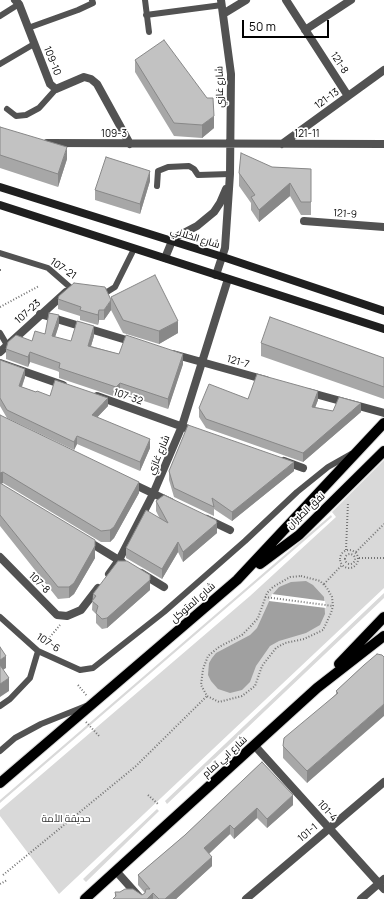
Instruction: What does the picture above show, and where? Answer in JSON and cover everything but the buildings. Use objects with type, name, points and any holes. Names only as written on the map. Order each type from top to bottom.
[{"type":"main road","name":"شارع الخلاني","points":[[0,187],[223,257],[384,311]]},
{"type":"main road","points":[[0,206],[384,329]]},
{"type":"main road","name":"شارع المتوكل","points":[[0,783],[237,580],[384,423]]},
{"type":"main road","name":"نفق الطيران","points":[[237,580],[298,535],[384,451]]},
{"type":"main road","points":[[317,688],[384,617]]},
{"type":"main road","name":"شارع ابي تمام","points":[[85,899],[317,688],[384,637]]},
{"type":"street","points":[[224,14],[246,0]]},
{"type":"street","name":"121-8","points":[[286,0],[348,96]]},
{"type":"street","points":[[306,30],[351,0]]},
{"type":"street","name":"109-10","points":[[17,2],[50,84],[56,89],[84,77],[97,84],[130,144]]},
{"type":"street","name":"شارع غازي","points":[[216,275],[223,257],[226,238],[230,174],[231,74],[224,14],[221,2]]},
{"type":"street","name":"121-13","points":[[282,144],[384,70]]},
{"type":"street","name":"109-3","points":[[36,142],[130,144],[230,143]]},
{"type":"street","name":"121-11","points":[[230,143],[384,144]]},
{"type":"street","name":"شارع غازي","points":[[172,241],[181,234],[206,220],[214,212],[225,194],[230,174]]},
{"type":"street","name":"121-9","points":[[304,221],[384,227]]},
{"type":"street","points":[[165,258],[172,241]]},
{"type":"street","name":"شارع غازي","points":[[67,616],[81,610],[119,560],[153,494],[182,426],[228,279]]},
{"type":"street","name":"107-23","points":[[0,352],[40,314],[71,288]]},
{"type":"street","points":[[40,314],[143,345]]},
{"type":"street","name":"121-7","points":[[165,351],[278,383]]},
{"type":"street","points":[[0,363],[73,388]]},
{"type":"street","points":[[301,390],[384,413]]},
{"type":"street","name":"107-32","points":[[87,393],[197,431]]},
{"type":"street","points":[[272,457],[303,468]]},
{"type":"street","points":[[125,480],[181,507]]},
{"type":"street","points":[[202,517],[230,530]]},
{"type":"street","points":[[79,536],[164,587]]},
{"type":"street","name":"107-8","points":[[0,557],[58,615],[67,616]]},
{"type":"street","name":"101-4","points":[[254,746],[382,884]]},
{"type":"street","name":"101-1","points":[[246,899],[384,782]]},
{"type":"street","points":[[116,871],[141,899]]},
{"type":"street","points":[[361,899],[382,884]]},
{"type":"lane","points":[[145,0],[149,32]]},
{"type":"lane","points":[[0,16],[17,2]]},
{"type":"lane","points":[[28,28],[93,2]]},
{"type":"lane","points":[[146,15],[221,2]]},
{"type":"lane","points":[[0,64],[34,44]]},
{"type":"lane","points":[[7,109],[16,116],[26,115],[39,108],[56,89]]},
{"type":"lane","points":[[156,186],[158,171],[168,168],[189,166],[194,169],[198,175],[230,174]]},
{"type":"lane","points":[[94,290],[106,292],[115,287],[134,249]]},
{"type":"lane","name":"107-21","points":[[0,253],[48,268],[71,288],[83,288]]},
{"type":"lane","points":[[0,333],[7,345]]},
{"type":"lane","name":"107-6","points":[[0,617],[38,651],[80,670],[93,668],[170,607],[245,541],[297,492],[328,467],[361,448]]},
{"type":"lane","points":[[0,706],[10,699],[30,678],[38,651]]},
{"type":"lane","points":[[0,751],[15,738],[40,724],[93,703]]},
{"type":"path","points":[[0,307],[39,286]]},
{"type":"path","points":[[343,565],[341,556],[346,550],[348,502]]},
{"type":"path","points":[[356,552],[384,524]]},
{"type":"path","points":[[346,550],[356,552]]},
{"type":"path","points":[[356,552],[359,558]]},
{"type":"path","points":[[351,554],[354,556],[354,561],[348,564],[344,557],[351,554]]},
{"type":"path","points":[[343,565],[346,567],[355,566],[359,558]]},
{"type":"path","points":[[359,558],[384,558]]},
{"type":"path","points":[[324,584],[343,565]]},
{"type":"path","points":[[290,577],[311,577],[324,584],[332,597],[333,606],[323,630],[304,639],[285,643],[276,648],[269,655],[259,672],[255,686],[248,693],[234,699],[219,702],[207,696],[201,685],[203,669],[208,656],[219,646],[242,635],[250,628],[258,618],[265,597],[273,587],[290,577]]},
{"type":"path","points":[[265,597],[333,606]]},
{"type":"path","points":[[38,651],[67,616]]},
{"type":"path","points":[[78,685],[93,703]]},
{"type":"path","points":[[4,875],[136,766],[207,696]]},
{"type":"path","points":[[92,728],[100,738]]},
{"type":"path","points":[[148,795],[158,804]]},
{"type":"path","points":[[0,884],[7,880]]},
{"type":"green space","name":"حديقة الأمة","points":[[384,460],[384,588],[59,894],[0,816],[0,810],[250,596],[336,517],[332,512]]},
{"type":"green space","points":[[331,515],[332,517],[0,803],[0,800]]},
{"type":"green space","points":[[384,593],[384,598],[167,804],[165,801]]},
{"type":"green space","points":[[157,809],[159,811],[86,882],[83,879]]},
{"type":"shaded area","points":[[306,581],[313,585],[324,597],[325,614],[320,625],[306,633],[279,641],[270,646],[256,666],[250,682],[242,690],[230,693],[218,689],[208,675],[209,663],[216,653],[250,635],[257,628],[272,595],[279,587],[291,582]]},
{"type":"pier","points":[[272,594],[325,601],[326,608],[269,601]]}]
